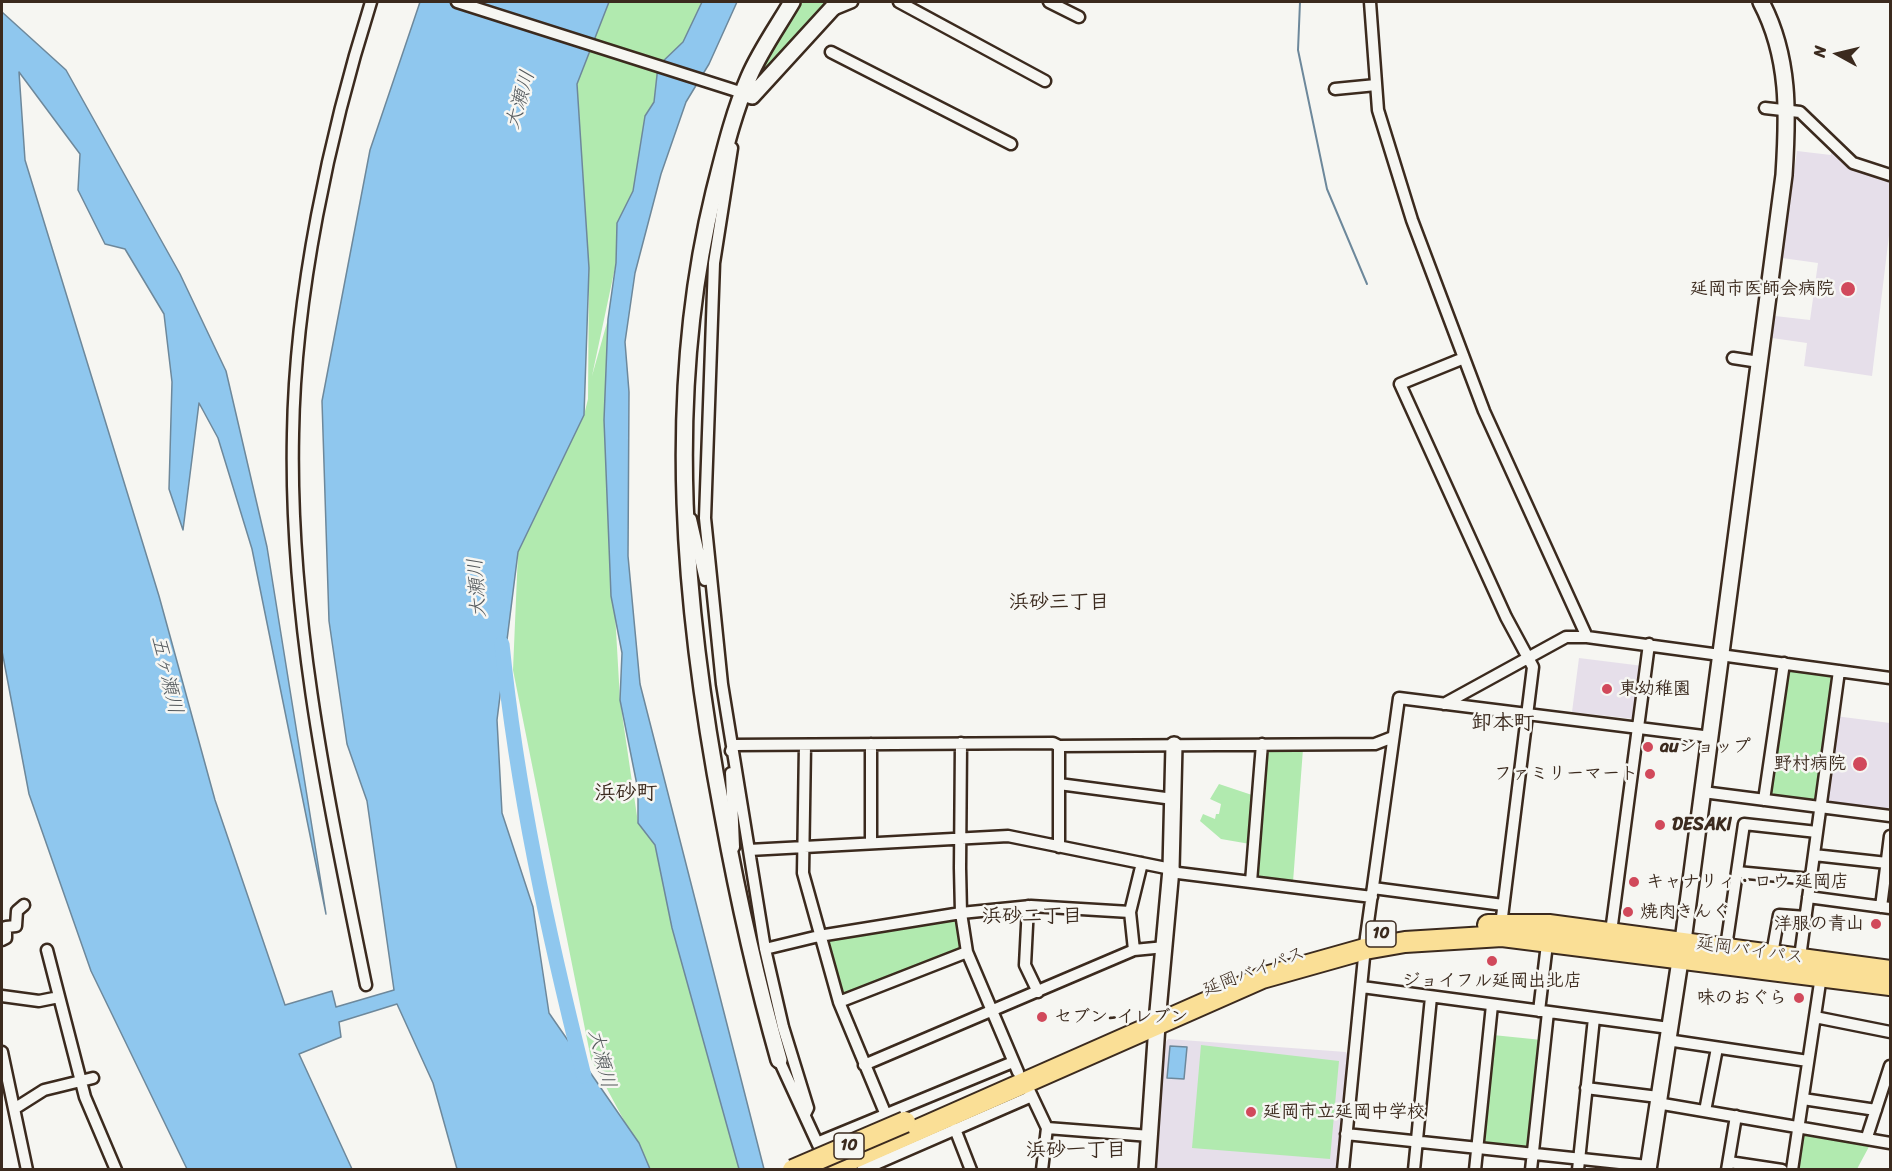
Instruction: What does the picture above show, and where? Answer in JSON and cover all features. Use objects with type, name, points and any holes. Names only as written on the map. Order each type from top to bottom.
[{"type":"highway","name":"延岡バイパス","points":[[793,1170],[907,1128],[1022,1078],[1158,1018],[1266,963],[1303,951],[1365,943],[1443,926],[1549,925],[1611,932],[1682,950],[1821,976],[1890,985]]},
{"type":"highway","name":"延岡バイパス","points":[[1365,943],[1502,936],[1547,944],[1682,950],[1726,947],[1890,971]]},
{"type":"highway","name":"延岡バイパス","points":[[826,1170],[907,1128]]},
{"type":"street","points":[[366,985],[325,780],[308,678],[294,513],[293,435],[298,349],[312,257],[334,146],[370,2]]},
{"type":"street","points":[[457,2],[752,96],[834,7],[852,2]]},
{"type":"street","points":[[792,2],[739,92],[701,253],[693,309],[686,394],[685,509],[694,641],[708,739],[746,936],[779,1060],[819,1142],[826,1170]]},
{"type":"street","points":[[899,2],[1045,81]]},
{"type":"street","points":[[1049,2],[1079,17]]},
{"type":"street","points":[[1370,2],[1378,110],[1388,146],[1448,321],[1530,517],[1587,637]]},
{"type":"street","points":[[1347,1134],[1533,1154],[1578,1164],[1648,1168],[1682,950],[1784,175],[1788,111],[1784,69],[1772,21],[1761,2]]},
{"type":"street","points":[[831,52],[1011,144]]},
{"type":"street","points":[[1335,89],[1376,85]]},
{"type":"street","points":[[1765,108],[1800,112],[1853,163],[1890,175]]},
{"type":"street","points":[[730,128],[733,137],[714,262],[715,281],[708,367],[705,518],[722,684],[765,949],[783,1027],[808,1108],[805,1113]]},
{"type":"street","points":[[1464,358],[1400,384],[1506,617],[1533,667],[1501,925]]},
{"type":"street","points":[[1733,358],[1759,362]]},
{"type":"street","points":[[685,509],[690,514],[708,593],[713,600]]},
{"type":"street","points":[[1444,704],[1566,637],[1649,644],[1890,678]]},
{"type":"street","points":[[1611,932],[1649,644]]},
{"type":"street","points":[[1764,800],[1784,663]]},
{"type":"street","points":[[1800,957],[1839,671]]},
{"type":"street","points":[[1343,1170],[1365,943],[1399,698],[1711,737]]},
{"type":"street","points":[[733,745],[1053,743],[1059,747],[1375,744],[1393,738]]},
{"type":"street","points":[[961,743],[961,913],[967,952],[1022,1078],[1047,1128],[1042,1170]]},
{"type":"street","points":[[871,744],[872,842]]},
{"type":"street","points":[[1251,882],[1262,744]]},
{"type":"street","points":[[730,855],[734,846],[730,752],[733,745]]},
{"type":"street","points":[[805,745],[803,873],[839,1002],[886,1115]]},
{"type":"street","points":[[1147,1170],[1171,869],[1174,745]]},
{"type":"street","points":[[1059,747],[1059,847]]},
{"type":"street","points":[[1059,784],[1173,799]]},
{"type":"street","points":[[1703,792],[1890,816]]},
{"type":"street","points":[[1726,947],[1744,824],[1817,832]]},
{"type":"street","points":[[749,850],[804,845],[1008,836],[1171,869],[1178,873],[1251,882],[1503,905]]},
{"type":"street","points":[[1808,897],[1886,908],[1890,836]]},
{"type":"street","points":[[1814,855],[1887,863]]},
{"type":"street","points":[[1134,950],[1130,912],[1142,863]]},
{"type":"street","points":[[1737,872],[1811,879]]},
{"type":"street","points":[[2,940],[6,938],[6,927],[16,926],[17,911],[24,905]]},
{"type":"street","points":[[765,949],[819,936],[961,913],[1028,906],[1130,912]]},
{"type":"street","points":[[1028,906],[1025,965],[1038,992]]},
{"type":"street","points":[[1772,954],[1779,915],[1806,917]]},
{"type":"street","points":[[1531,1170],[1544,1012],[1547,944]]},
{"type":"street","points":[[864,1065],[1134,950],[1165,947]]},
{"type":"street","points":[[47,950],[80,1082],[116,1170]]},
{"type":"street","points":[[839,1002],[967,952]]},
{"type":"street","points":[[1792,1170],[1821,976]]},
{"type":"street","points":[[1362,987],[1594,1018],[1668,1034],[1717,1048],[1808,1061]]},
{"type":"street","points":[[2,996],[39,1001],[59,998]]},
{"type":"street","points":[[1414,1170],[1431,997]]},
{"type":"street","points":[[1475,1170],[1492,1005]]},
{"type":"street","points":[[1815,1017],[1890,1032]]},
{"type":"street","points":[[1578,1164],[1594,1018]]},
{"type":"street","points":[[1705,1111],[1717,1048]]},
{"type":"street","points":[[2,1052],[27,1170]]},
{"type":"street","points":[[1867,1137],[1890,1066]]},
{"type":"street","points":[[2,1106],[14,1106],[44,1090],[93,1078]]},
{"type":"street","points":[[819,1142],[886,1115],[1022,1078]]},
{"type":"street","points":[[862,1170],[955,1129],[1022,1078]]},
{"type":"street","points":[[1586,1088],[1705,1111],[1867,1137],[1890,1143]]},
{"type":"street","points":[[1803,1099],[1876,1110]]},
{"type":"street","points":[[1736,1116],[1728,1166],[1782,1170]]},
{"type":"street","points":[[1047,1128],[1150,1136]]},
{"type":"street","points":[[955,1129],[971,1170]]},
{"type":"shaded area","name":"延岡市医師会病院","points":[[1831,150],[1848,164],[1890,178],[1890,227],[1872,376],[1804,366],[1807,343],[1772,338],[1775,316],[1810,320],[1818,263],[1782,258],[1797,151],[1831,155]]},
{"type":"shaded area","name":"東幼稚園","points":[[1579,658],[1643,666],[1635,719],[1572,712]]},
{"type":"shaded area","name":"野村病院","points":[[1835,716],[1890,723],[1890,804],[1887,812],[1824,804]]},
{"type":"shaded area","name":"延岡市立延岡中学校","points":[[1168,1039],[1346,1052],[1348,1055],[1337,1169],[1156,1170],[1165,1043]]},
{"type":"green space","points":[[609,2],[704,2],[683,42],[658,66],[654,102],[645,116],[633,191],[617,223],[616,263],[592,376],[608,319],[604,420],[620,700],[638,823],[655,845],[743,1169],[650,1169],[591,1059],[513,670],[518,552],[584,415],[588,399],[589,268],[577,84]]},
{"type":"green space","points":[[799,2],[829,2],[759,81],[754,78]]},
{"type":"green space","points":[[1785,667],[1835,674],[1817,804],[1766,798]]},
{"type":"green space","points":[[1267,749],[1303,749],[1293,882],[1257,877]]},
{"type":"green space","points":[[1219,784],[1255,796],[1250,844],[1221,839],[1200,821],[1203,814],[1215,819],[1216,814],[1219,814],[1221,804],[1210,799]]},
{"type":"green space","points":[[956,918],[962,949],[842,995],[826,942]]},
{"type":"green space","points":[[1493,1035],[1542,1040],[1528,1151],[1480,1146]]},
{"type":"green space","name":"延岡市立延岡中学校","points":[[1201,1045],[1339,1061],[1330,1159],[1192,1148]]},
{"type":"green space","points":[[1803,1132],[1871,1143],[1857,1169],[1797,1170]]},
{"type":"water","name":"五ヶ瀬川","points":[[420,2],[609,2],[577,84],[589,268],[584,415],[518,552],[497,720],[502,813],[533,907],[549,1013],[639,1143],[650,1169],[457,1169],[433,1083],[397,1004],[339,1022],[341,1037],[299,1054],[352,1169],[187,1169],[91,971],[29,794],[2,651],[2,12],[66,70],[180,274],[226,371],[267,547],[326,914],[252,549],[218,438],[199,403],[183,530],[169,489],[172,382],[164,314],[125,249],[105,244],[78,190],[80,154],[19,72],[25,160],[159,596],[215,800],[285,1005],[332,991],[336,1007],[394,990],[367,801],[347,744],[329,621],[322,401],[370,150]]},
{"type":"water","points":[[702,2],[737,2],[709,64],[686,102],[661,174],[635,273],[625,342],[629,392],[628,556],[640,684],[764,1169],[739,1169],[672,928],[655,845],[638,823],[638,790],[620,700],[622,653],[611,596],[604,420],[608,319],[616,263],[617,223],[633,191],[645,116],[654,102],[658,66],[683,42]]},
{"type":"water","points":[[1170,1046],[1187,1047],[1184,1079],[1167,1078]]},
{"type":"waterway","points":[[1300,2],[1298,50],[1327,189],[1367,284]]},
{"type":"waterway","name":"大瀬川","points":[[502,644],[516,753],[535,861],[584,1076]]},
{"type":"place","name":"延岡市医師会病院","points":[[1848,289]]},
{"type":"place","name":"東幼稚園","points":[[1607,689]]},
{"type":"place","name":"auショップ","points":[[1648,747]]},
{"type":"place","name":"野村病院","points":[[1860,764]]},
{"type":"place","name":"ファミリーマート","points":[[1650,774]]},
{"type":"place","name":"DESAKI","points":[[1660,825]]},
{"type":"place","name":"キャナリィ・ロウ 延岡店","points":[[1634,882]]},
{"type":"place","name":"焼肉きんぐ","points":[[1628,912]]},
{"type":"place","name":"洋服の青山","points":[[1876,924]]},
{"type":"place","name":"ジョイフル延岡出北店","points":[[1492,961]]},
{"type":"place","name":"味のおぐら","points":[[1799,998]]},
{"type":"place","name":"セブン-イレブン","points":[[1042,1017]]},
{"type":"place","name":"延岡市立延岡中学校","points":[[1251,1112]]},
{"type":"district","name":"浜砂三丁目","points":[[1059,603]]},
{"type":"district","name":"卸本町","points":[[1503,724]]},
{"type":"district","name":"浜砂町","points":[[626,794]]},
{"type":"district","name":"浜砂二丁目","points":[[1032,917]]},
{"type":"district","name":"浜砂一丁目","points":[[1076,1151]]}]
